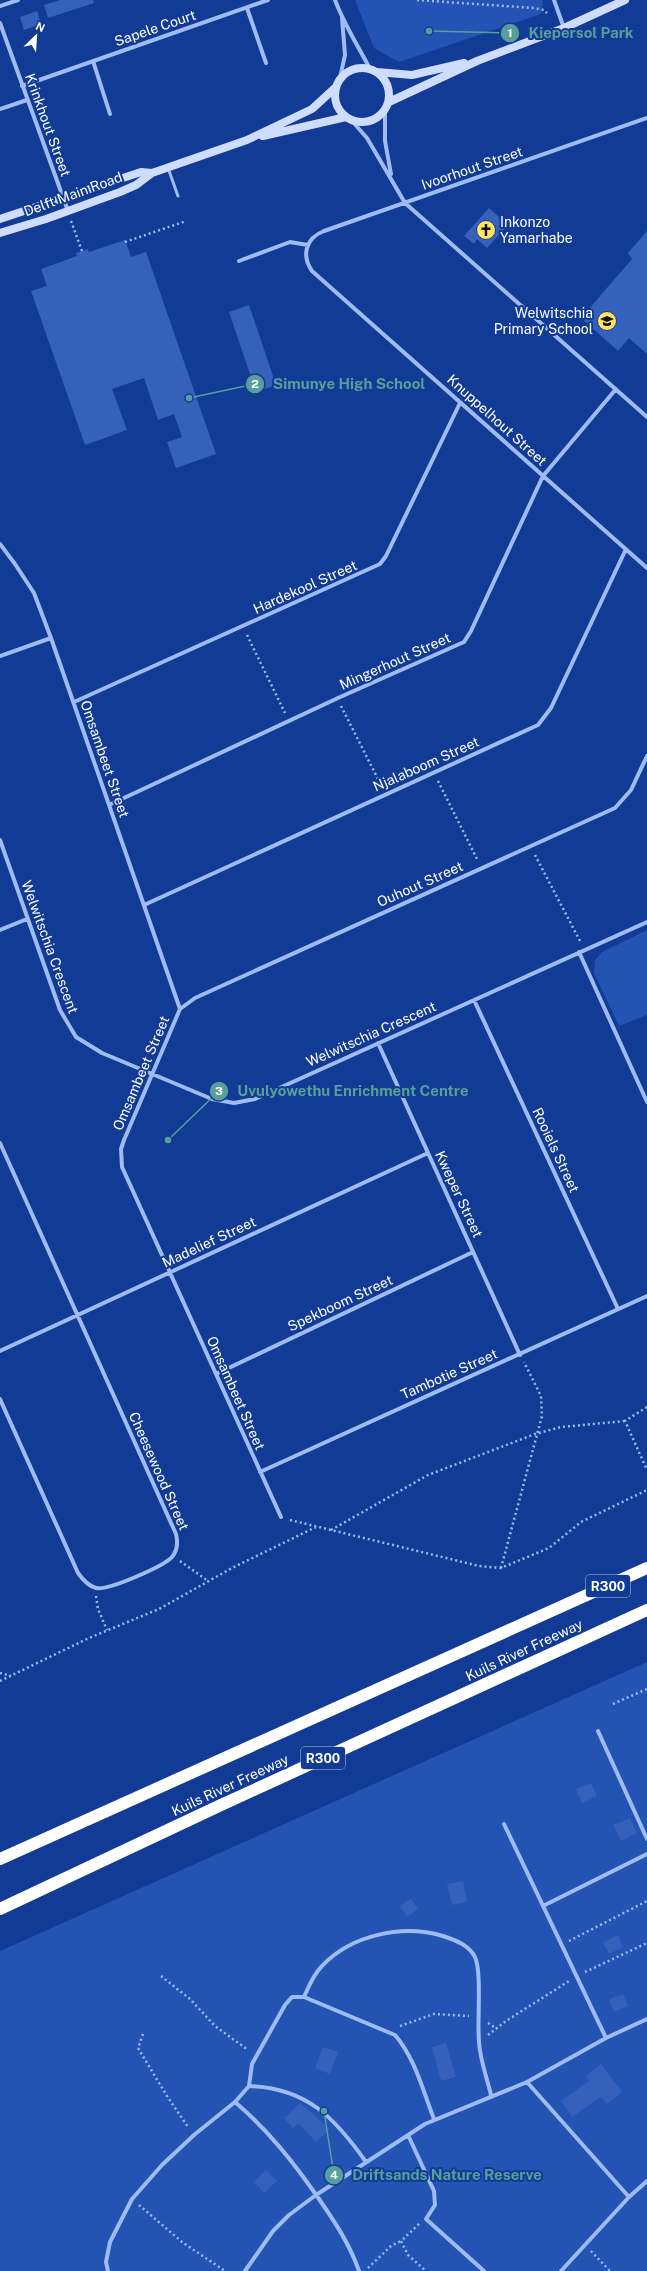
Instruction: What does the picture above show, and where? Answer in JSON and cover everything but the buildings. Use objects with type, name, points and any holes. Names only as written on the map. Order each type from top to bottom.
[{"type":"highway","name":"Kuils River Freeway","points":[[0,1859],[647,1568]]},
{"type":"highway","name":"Kuils River Freeway","points":[[0,1909],[228,1802],[647,1610]]},
{"type":"street","points":[[0,6],[18,0]]},
{"type":"street","name":"Sapele Court","points":[[22,86],[268,0]]},
{"type":"street","points":[[335,0],[342,17],[374,70],[388,85],[389,102],[385,111],[385,141],[391,176]]},
{"type":"street","points":[[554,0],[564,28]]},
{"type":"street","points":[[389,102],[477,61],[564,28],[625,0]]},
{"type":"street","points":[[247,8],[266,63]]},
{"type":"street","points":[[342,17],[345,55],[340,78],[336,87],[336,104],[349,119],[362,130],[391,176],[405,203],[647,417]]},
{"type":"street","name":"Krinkhout Street","points":[[0,23],[62,198],[68,211]]},
{"type":"street","points":[[93,61],[110,114]]},
{"type":"street","points":[[340,78],[354,69],[412,74],[477,61]]},
{"type":"street","name":"Delft Main Road","points":[[0,233],[126,190],[152,173],[248,140],[312,109],[336,87]]},
{"type":"street","points":[[0,109],[27,100]]},
{"type":"street","points":[[349,119],[366,123],[373,121],[385,111]]},
{"type":"street","name":"Ivoorhout Street","points":[[308,244],[317,234],[647,118]]},
{"type":"street","name":"Delft Main Road","points":[[248,140],[349,119]]},
{"type":"street","name":"Delft Main Road","points":[[0,219],[140,172],[152,173]]},
{"type":"street","points":[[239,261],[290,242],[308,244]]},
{"type":"street","name":"Knuppelhout Street","points":[[308,244],[306,259],[312,271],[647,568]]},
{"type":"street","name":"Mingerhout Street","points":[[109,805],[289,720],[464,642],[471,631],[543,476],[616,389]]},
{"type":"street","name":"Hardekool Street","points":[[74,702],[244,627],[380,564],[386,556],[460,402]]},
{"type":"street","name":"Omsambeet Street","points":[[0,544],[16,564],[34,593],[74,702],[180,1009],[124,1140],[121,1158],[122,1167],[281,1516]]},
{"type":"street","name":"Njalaboom Street","points":[[144,906],[433,772],[531,729],[543,720],[551,708],[626,549]]},
{"type":"street","points":[[0,656],[51,638]]},
{"type":"street","name":"Ouhout Street","points":[[180,1009],[195,998],[622,803],[632,790],[647,756]]},
{"type":"street","name":"Welwitschia Crescent","points":[[0,840],[60,1010],[70,1029],[93,1049],[212,1099],[228,1102],[255,1099],[647,922]]},
{"type":"street","points":[[0,930],[28,919]]},
{"type":"street","points":[[579,952],[647,1102]]},
{"type":"street","name":"Rooiels Street","points":[[474,1000],[618,1309]]},
{"type":"street","name":"Kweper Street","points":[[378,1043],[520,1355]]},
{"type":"street","name":"Cheesewood Street","points":[[0,1143],[176,1534],[177,1544],[173,1556]]},
{"type":"street","name":"Madelief Street","points":[[0,1351],[428,1153]]},
{"type":"street","name":"Spekboom Street","points":[[216,1374],[474,1252]]},
{"type":"street","name":"Tambotie Street","points":[[260,1472],[647,1296]]},
{"type":"street","points":[[0,1399],[78,1573],[86,1583],[94,1588],[114,1587],[165,1563],[173,1556]]},
{"type":"street","points":[[598,1730],[647,1839]]},
{"type":"street","points":[[504,1824],[606,2038]]},
{"type":"street","points":[[543,1906],[647,1854]]},
{"type":"street","points":[[304,1997],[311,1980],[321,1967],[342,1950],[384,1932],[416,1930],[448,1938],[460,1943],[471,1951],[478,1968],[479,2043],[491,2095]]},
{"type":"street","points":[[108,2271],[106,2262],[110,2242],[132,2199],[162,2165],[194,2135],[236,2102],[249,2086],[250,2070],[257,2054],[288,2000],[297,1996],[304,1997],[389,2031],[402,2044],[434,2119]]},
{"type":"street","points":[[245,2271],[273,2231],[316,2195],[408,2135],[434,2119],[491,2095],[527,2082],[606,2038],[647,2019]]},
{"type":"street","points":[[527,2082],[628,2197]]},
{"type":"street","points":[[249,2086],[277,2088],[298,2097],[322,2111],[346,2135],[366,2162]]},
{"type":"street","points":[[236,2102],[258,2122],[285,2152],[347,2242],[359,2271]]},
{"type":"street","points":[[408,2135],[434,2191],[435,2205],[426,2219],[484,2271]]},
{"type":"street","points":[[561,2271],[628,2197],[647,2181]]},
{"type":"lane","points":[[168,168],[178,196]]},
{"type":"path","points":[[417,0],[534,8],[544,10],[547,13]]},
{"type":"path","points":[[68,211],[82,251]]},
{"type":"path","points":[[125,242],[186,220]]},
{"type":"path","points":[[244,627],[289,720]]},
{"type":"path","points":[[338,698],[385,794]]},
{"type":"path","points":[[433,772],[481,868]]},
{"type":"path","points":[[530,846],[584,950]]},
{"type":"path","points":[[501,1568],[535,1434],[542,1416],[541,1396],[520,1355]]},
{"type":"path","points":[[331,1530],[428,1476],[535,1434],[561,1427],[625,1421],[647,1406]]},
{"type":"path","points":[[625,1421],[647,1470]]},
{"type":"path","points":[[281,1516],[317,1527],[479,1566],[501,1568],[549,1548],[581,1522],[647,1490]]},
{"type":"path","points":[[0,1681],[107,1630],[159,1609],[208,1581],[317,1527]]},
{"type":"path","points":[[173,1556],[208,1581]]},
{"type":"path","points":[[94,1588],[98,1609],[107,1630]]},
{"type":"path","points":[[0,1673],[10,1676]]},
{"type":"path","points":[[613,1704],[647,1689]]},
{"type":"path","points":[[562,1945],[647,1901]]},
{"type":"path","points":[[479,2043],[497,2029],[576,1976],[647,1943]]},
{"type":"path","points":[[161,1976],[190,1999],[216,2026],[243,2048],[257,2054]]},
{"type":"path","points":[[389,2031],[434,2014],[478,2016],[497,2029]]},
{"type":"path","points":[[143,2034],[138,2048],[166,2096],[194,2135]]},
{"type":"path","points":[[132,2199],[182,2242],[225,2271]]},
{"type":"path","points":[[359,2271],[369,2267],[390,2246],[401,2241],[426,2219]]},
{"type":"path","points":[[401,2241],[408,2254],[426,2271]]},
{"type":"path","points":[[585,2244],[610,2271]]},
{"type":"shaded area","points":[[355,0],[543,1],[541,14],[399,62],[374,48]]},
{"type":"shaded area","points":[[647,930],[647,1015],[619,1026],[594,973],[595,960],[602,952]]},
{"type":"shaded area","points":[[647,1662],[647,2271],[0,2271],[0,1951]]},
{"type":"place","name":"Kiepersol Park","points":[[429,31]]},
{"type":"place","name":"Inkonzo Yamarhabe","points":[[486,230]]},
{"type":"place","name":"Welwitschia Primary School","points":[[607,321]]},
{"type":"place","name":"Simunye High School","points":[[189,398]]},
{"type":"place","name":"Uvulyowethu Enrichment Centre","points":[[168,1140]]},
{"type":"place","name":"Driftsands Nature Reserve","points":[[324,2111]]}]
